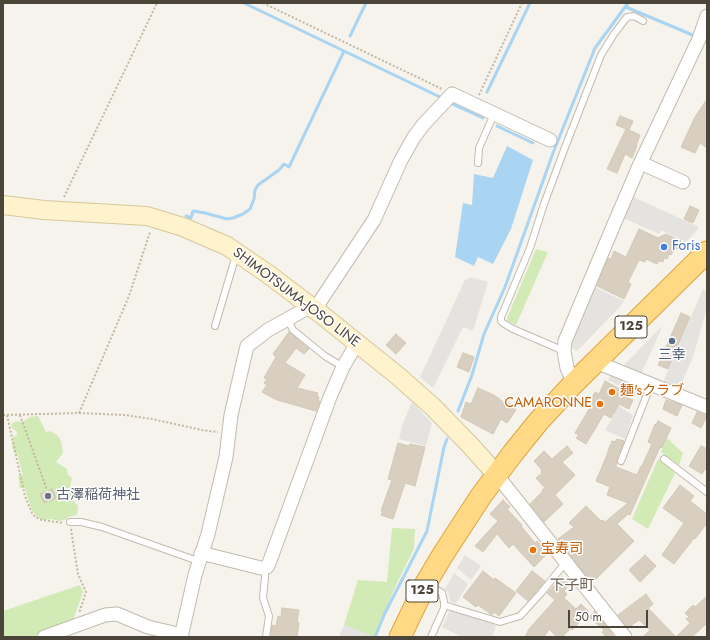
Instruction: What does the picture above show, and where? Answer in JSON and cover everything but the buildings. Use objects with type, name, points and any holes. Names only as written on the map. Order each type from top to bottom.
[{"type":"highway","name":"125","points":[[400,637],[426,583],[496,474],[538,422],[574,383],[707,252]]},
{"type":"main road","name":"SHIMOTSUMA-JOSO LINE","points":[[3,205],[58,211],[147,216],[201,234],[227,246],[313,308],[421,396],[470,445],[496,474]]},
{"type":"street","points":[[574,383],[567,368],[564,351],[565,341],[596,265],[641,163],[699,39],[707,16]]},
{"type":"street","points":[[44,637],[105,615],[117,614],[148,627],[181,636],[200,557],[208,534],[219,488],[226,457],[231,415],[247,346],[268,330],[313,308],[374,220],[401,160],[414,137],[427,120],[452,94],[550,140]]},
{"type":"street","points":[[641,163],[683,182]]},
{"type":"street","points":[[200,557],[265,568],[270,562],[318,428],[343,367],[357,343]]},
{"type":"street","points":[[596,362],[651,383],[707,407]]},
{"type":"street","points":[[496,474],[625,637]]},
{"type":"lane","points":[[564,351],[512,329],[501,321],[501,317],[530,248],[544,204],[601,55],[627,17],[634,16],[643,21]]},
{"type":"lane","points":[[478,163],[480,148],[494,114]]},
{"type":"lane","points":[[215,326],[236,252]]},
{"type":"lane","points":[[294,316],[290,324],[293,330],[325,356],[343,367]]},
{"type":"lane","points":[[621,461],[651,383]]},
{"type":"lane","points":[[664,459],[707,492]]},
{"type":"lane","points":[[70,522],[81,522],[102,527],[200,557]]},
{"type":"lane","points":[[444,605],[500,622],[520,616],[566,562]]},
{"type":"lane","points":[[265,568],[263,598],[270,616],[266,637]]},
{"type":"lane","points":[[426,583],[442,593],[444,605],[431,637]]},
{"type":"path","points":[[58,211],[157,3]]},
{"type":"path","points":[[263,3],[452,94]]},
{"type":"path","points":[[474,105],[522,3]]},
{"type":"path","points":[[79,413],[129,296],[155,218]]},
{"type":"path","points":[[3,415],[79,413],[125,415],[229,434]]},
{"type":"path","points":[[7,415],[25,496],[32,513],[35,517],[42,520],[61,523],[70,522],[78,574],[86,592],[74,626]]},
{"type":"path","points":[[20,415],[47,490]]},
{"type":"green space","points":[[536,249],[548,252],[516,325],[508,321],[507,318]]},
{"type":"green space","points":[[38,416],[46,432],[49,431],[54,433],[60,439],[63,453],[56,462],[67,469],[68,475],[72,478],[70,487],[74,501],[78,506],[77,515],[68,517],[65,520],[43,520],[37,517],[31,508],[25,488],[20,488],[18,476],[23,475],[17,453],[14,453],[12,444],[13,437],[17,435],[17,432],[11,425],[14,422],[24,421],[30,417]]},
{"type":"green space","points":[[667,438],[683,453],[679,465],[661,452]]},
{"type":"green space","points":[[658,459],[675,473],[648,529],[632,519]]},
{"type":"green space","points":[[392,528],[415,529],[414,549],[397,583],[374,637],[344,625],[358,580],[387,582]]},
{"type":"green space","points":[[80,585],[83,592],[73,620],[32,637],[3,637],[3,611]]},
{"type":"shaded area","points":[[631,196],[699,228],[686,242],[661,230],[659,234],[621,217]]},
{"type":"shaded area","points":[[471,277],[488,282],[473,331],[463,327],[433,388],[420,377],[465,280]]},
{"type":"shaded area","points":[[592,286],[624,301],[577,351],[568,345]]},
{"type":"shaded area","points":[[703,289],[707,293],[707,308],[693,357],[678,391],[662,385]]},
{"type":"shaded area","points":[[663,325],[641,374],[625,368],[624,365]]},
{"type":"shaded area","points":[[612,372],[647,385],[639,397],[608,380]]},
{"type":"shaded area","points":[[412,402],[432,423],[426,446],[399,439],[403,423]]},
{"type":"shaded area","points":[[614,403],[633,415],[625,439],[605,430],[615,413],[611,409]]},
{"type":"shaded area","points":[[465,555],[481,566],[471,580],[457,568]]},
{"type":"shaded area","points":[[454,573],[468,584],[456,604],[450,601],[449,594],[445,589]]},
{"type":"shaded area","points":[[450,610],[494,624],[496,626],[492,637],[462,637],[442,627]]},
{"type":"shaded area","points":[[344,625],[370,635],[370,637],[339,637]]},
{"type":"water","points":[[507,146],[533,160],[511,229],[493,264],[478,257],[474,266],[455,257],[463,203],[472,205],[474,174],[493,178]]},
{"type":"waterway","points":[[244,3],[440,97]]},
{"type":"waterway","points":[[350,36],[366,3]]},
{"type":"waterway","points":[[487,92],[530,3]]},
{"type":"waterway","points":[[458,411],[472,375],[484,334],[505,287],[553,153],[595,48],[628,3]]},
{"type":"waterway","points":[[626,7],[695,36]]},
{"type":"waterway","points":[[186,216],[191,218],[193,211],[227,219],[243,214],[250,209],[254,199],[255,190],[258,185],[279,170],[284,164],[289,167],[344,51]]},
{"type":"waterway","points":[[450,103],[483,118]]},
{"type":"waterway","points":[[497,126],[533,143]]},
{"type":"waterway","points":[[375,637],[385,613],[427,531],[444,447],[447,439]]},
{"type":"place","name":"Foris","points":[[664,247]]},
{"type":"place","name":"三幸","points":[[672,341]]},
{"type":"place","name":"麺'sクラブ","points":[[612,392]]},
{"type":"place","name":"CAMARONNE","points":[[600,404]]},
{"type":"place","name":"古澤稲荷神社","points":[[48,496]]},
{"type":"place","name":"宝寿司","points":[[533,550]]},
{"type":"district","name":"下子町","points":[[572,586]]}]
